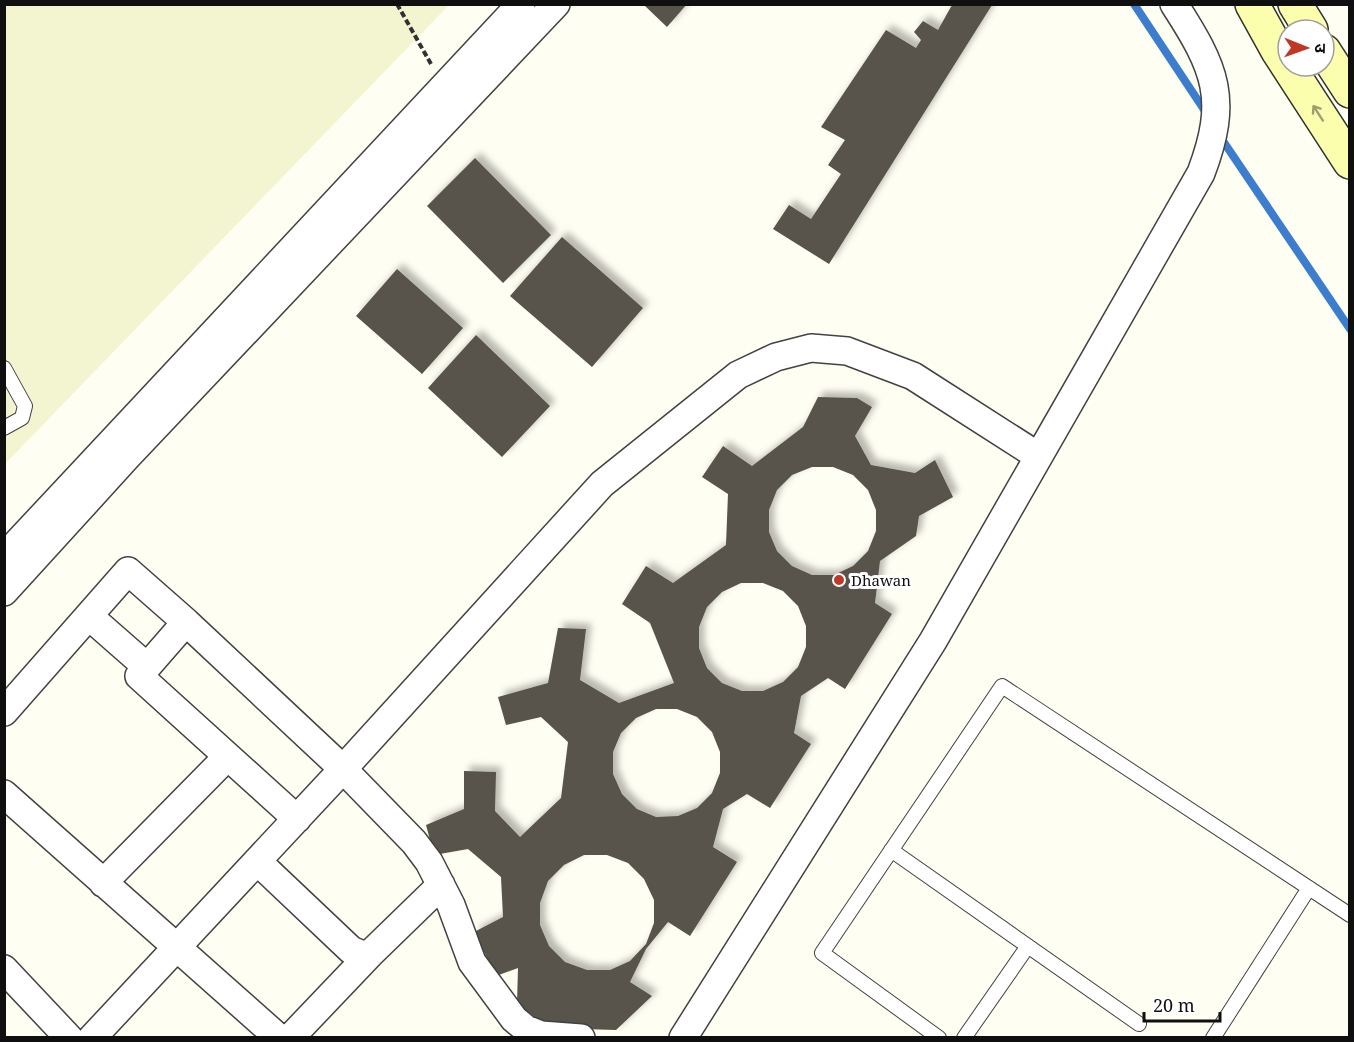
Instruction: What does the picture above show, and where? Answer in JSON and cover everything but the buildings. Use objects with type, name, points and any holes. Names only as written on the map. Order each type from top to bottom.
[{"type":"main road","points":[[1252,4],[1278,51],[1350,162]]},
{"type":"main road","points":[[1295,4],[1304,18]]},
{"type":"main road","points":[[1336,69],[1350,91]]},
{"type":"street","points":[[4,557],[521,4]]},
{"type":"street","points":[[4,592],[126,458],[556,4]]},
{"type":"street","points":[[683,1038],[933,641],[1201,173],[1213,140],[1217,110],[1210,70],[1199,44],[1174,4]]},
{"type":"street","points":[[92,1038],[344,769],[602,484],[738,375],[776,357],[811,348],[847,351],[913,376],[1038,456]]},
{"type":"street","points":[[4,712],[90,617],[128,571],[344,769],[414,842],[441,885],[471,962],[514,1019],[526,1029],[541,1035],[581,1038]]},
{"type":"street","points":[[90,617],[147,667]]},
{"type":"street","points":[[186,622],[140,676],[297,819]]},
{"type":"street","points":[[103,883],[227,757]]},
{"type":"street","points":[[4,794],[279,1038]]},
{"type":"street","points":[[257,861],[351,950],[363,955],[372,952]]},
{"type":"street","points":[[290,1038],[372,952],[441,885]]},
{"type":"street","points":[[4,969],[69,1038]]},
{"type":"lane","points":[[4,368],[25,406],[22,418],[4,428]]},
{"type":"lane","points":[[939,1038],[822,953],[1002,686],[1350,915]]},
{"type":"lane","points":[[891,850],[1139,1024]]},
{"type":"lane","points":[[1213,1038],[1309,888]]},
{"type":"lane","points":[[964,1038],[1028,946]]},
{"type":"path","points":[[397,4],[443,86]]},
{"type":"green space","points":[[5,5],[449,5],[5,464]]},
{"type":"waterway","points":[[1134,4],[1207,114]]},
{"type":"waterway","points":[[1221,138],[1350,329]]},
{"type":"place","name":"Dhawan","points":[[839,580]]}]
